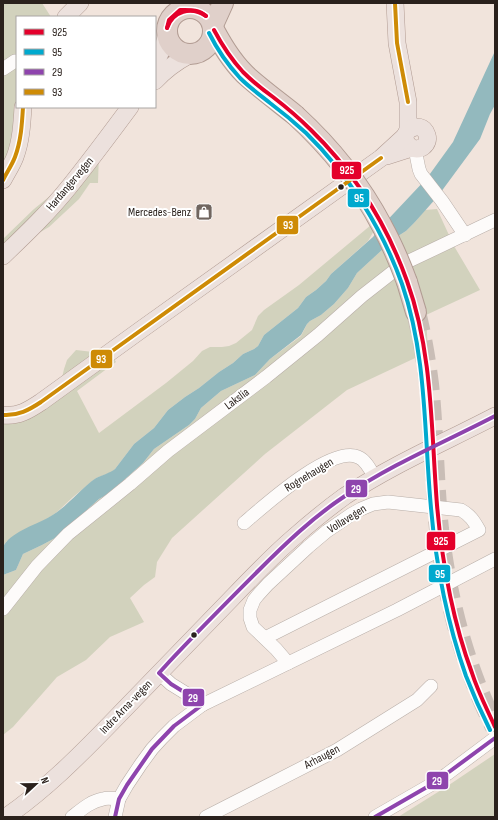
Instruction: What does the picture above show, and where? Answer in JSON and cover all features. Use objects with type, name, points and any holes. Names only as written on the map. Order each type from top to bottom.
[{"type":"highway","points":[[193,54],[204,51],[209,45],[213,38],[213,28],[223,3]]},
{"type":"highway","points":[[248,77],[220,63],[193,54],[181,53],[174,49],[169,42],[167,35],[169,20],[180,10],[192,5],[202,11],[208,16],[223,45],[248,77],[311,130],[328,148],[359,188],[382,225],[399,261],[416,312]]},
{"type":"main road","points":[[67,16],[80,3]]},
{"type":"main road","points":[[3,416],[18,415],[41,402],[381,158],[396,152],[412,138],[408,102],[397,43],[395,3]]},
{"type":"main road","points":[[156,63],[167,35]]},
{"type":"main road","points":[[156,79],[179,60],[193,54]]},
{"type":"main road","points":[[3,180],[18,149],[23,108]]},
{"type":"main road","name":"Hardangervegen","points":[[3,256],[27,233],[68,188],[129,108]]},
{"type":"main road","name":"Indre Arna-vegen","points":[[6,817],[29,800],[79,756],[210,620],[291,539],[322,513],[375,478],[495,416]]},
{"type":"street","points":[[3,69],[16,61]]},
{"type":"street","points":[[412,138],[419,169],[465,235]]},
{"type":"street","name":"Lakslia","points":[[3,608],[37,566],[68,534],[168,451],[266,377],[318,335],[362,296],[409,261],[495,220]]},
{"type":"street","name":"Rognehaugen","points":[[244,523],[296,480],[334,459],[348,455],[359,457],[367,465],[375,478]]},
{"type":"street","name":"Vollavegen","points":[[266,638],[479,530],[469,514],[461,510],[388,502],[374,504],[361,509],[327,531],[268,584],[258,595],[252,605],[250,618],[253,627],[266,638],[288,664]]},
{"type":"street","points":[[115,817],[119,800],[140,764],[174,726],[202,705],[397,610],[495,559]]},
{"type":"street","points":[[159,673],[171,684],[202,705]]},
{"type":"street","name":"Arhaugen","points":[[206,817],[337,750],[417,700],[431,686]]},
{"type":"street","points":[[376,817],[434,783],[495,738]]},
{"type":"street","points":[[72,817],[86,806],[103,799],[110,798],[119,800]]},
{"type":"green space","points":[[3,3],[42,3],[50,16],[16,16],[16,108],[23,153],[3,191]]},
{"type":"green space","points":[[96,139],[99,152],[98,183],[90,183],[79,199],[49,227],[20,244],[3,261],[3,239],[34,209],[66,183]]},
{"type":"green space","points":[[437,209],[454,246],[480,290],[426,315],[428,352],[347,390],[265,454],[172,538],[157,562],[155,577],[130,598],[144,622],[110,637],[86,660],[57,677],[13,727],[3,735],[3,575],[16,570],[23,554],[57,537],[99,499],[106,495],[143,463],[154,449],[189,425],[195,419],[201,408],[221,391],[255,375],[270,359],[301,336],[310,321],[321,315],[334,304],[348,288],[357,273],[395,238],[406,231],[425,210]]},
{"type":"green space","points":[[371,225],[375,229],[368,241],[331,274],[326,281],[306,297],[298,308],[264,335],[258,346],[243,354],[233,363],[168,410],[154,428],[134,444],[112,472],[96,478],[57,512],[7,541],[3,546],[3,422],[61,382],[67,360],[76,350],[112,356],[116,362],[77,391],[99,433],[166,383],[193,361],[202,351],[210,347],[229,346],[236,343],[252,330],[258,316],[264,310],[299,285]]},
{"type":"green space","points":[[495,754],[495,817],[398,817],[446,787]]},
{"type":"water","points":[[495,51],[495,105],[480,139],[438,196],[415,222],[357,273],[348,288],[334,304],[321,315],[310,321],[301,335],[270,359],[255,375],[221,391],[201,408],[195,419],[189,425],[154,449],[143,463],[106,495],[99,499],[57,537],[23,554],[16,570],[3,575],[3,551],[4,545],[8,540],[19,532],[57,512],[96,478],[115,469],[134,444],[154,428],[168,410],[233,363],[243,354],[258,346],[264,335],[298,308],[306,297],[316,290],[331,274],[373,237],[427,178],[453,142]]},
{"type":"tunnel","points":[[416,312],[424,348],[429,384],[437,511],[442,555],[458,631],[474,680],[495,727]]},
{"type":"transit line","name":"93","points":[[395,3],[397,43],[408,102]]},
{"type":"transit line","name":"925","points":[[167,28],[169,20],[180,10],[197,11],[206,16]]},
{"type":"transit line","name":"925","points":[[167,28],[170,22],[178,14],[183,12],[194,11],[206,16]]},
{"type":"transit line","name":"925","points":[[214,30],[227,52],[243,72],[302,121],[327,146],[341,163],[368,200],[399,260],[416,308],[422,336],[430,392],[439,526],[453,611],[465,653],[477,687],[495,727]]},
{"type":"transit line","name":"95","points":[[209,33],[215,45],[240,78],[306,133],[336,166],[350,184],[374,222],[394,263],[410,311],[416,339],[423,395],[433,529],[443,593],[459,656],[477,703],[490,730]]},
{"type":"transit line","name":"93","points":[[3,180],[19,145],[23,108]]},
{"type":"transit line","name":"93","points":[[3,415],[14,415],[23,412],[41,402],[381,158]]},
{"type":"transit line","name":"29","points":[[115,817],[119,799],[152,749],[174,726],[202,705],[171,684],[159,673],[180,650],[278,551],[333,504],[381,474],[495,416]]},
{"type":"transit line","name":"29","points":[[375,817],[434,783],[495,738]]},
{"type":"place","name":"Mercedes-Benz","points":[[204,212]]}]
